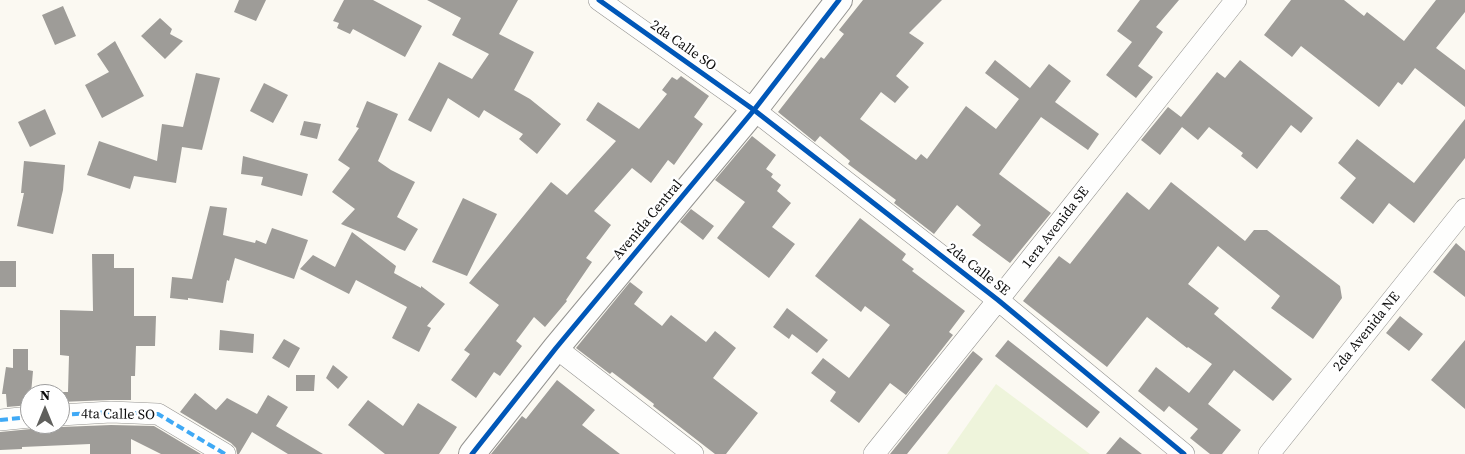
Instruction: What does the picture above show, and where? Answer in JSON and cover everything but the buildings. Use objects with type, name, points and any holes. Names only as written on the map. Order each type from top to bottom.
[{"type":"street","name":"2da Calle SO","points":[[599,0],[754,110]]},
{"type":"street","name":"Avenida Central","points":[[472,454],[556,348],[754,110],[839,0]]},
{"type":"street","name":"1era Avenida SE","points":[[874,454],[1236,0]]},
{"type":"street","name":"2da Calle SE","points":[[754,110],[998,300],[1184,454]]},
{"type":"street","name":"2da Avenida NE","points":[[1269,454],[1465,209]]},
{"type":"street","points":[[556,348],[693,454]]},
{"type":"street","name":"4ta Calle SO","points":[[70,414],[111,412],[158,414],[225,454]]},
{"type":"street","points":[[0,420],[20,418]]},
{"type":"green space","points":[[996,384],[1090,454],[947,454]]},
{"type":"marked path","points":[[70,414],[111,412],[158,414],[225,454]]},
{"type":"marked path","points":[[0,420],[20,418]]},
{"type":"cycle path","points":[[599,0],[754,110],[998,300],[1184,454]]},
{"type":"cycle path","points":[[472,454],[556,348],[754,110],[839,0]]}]
